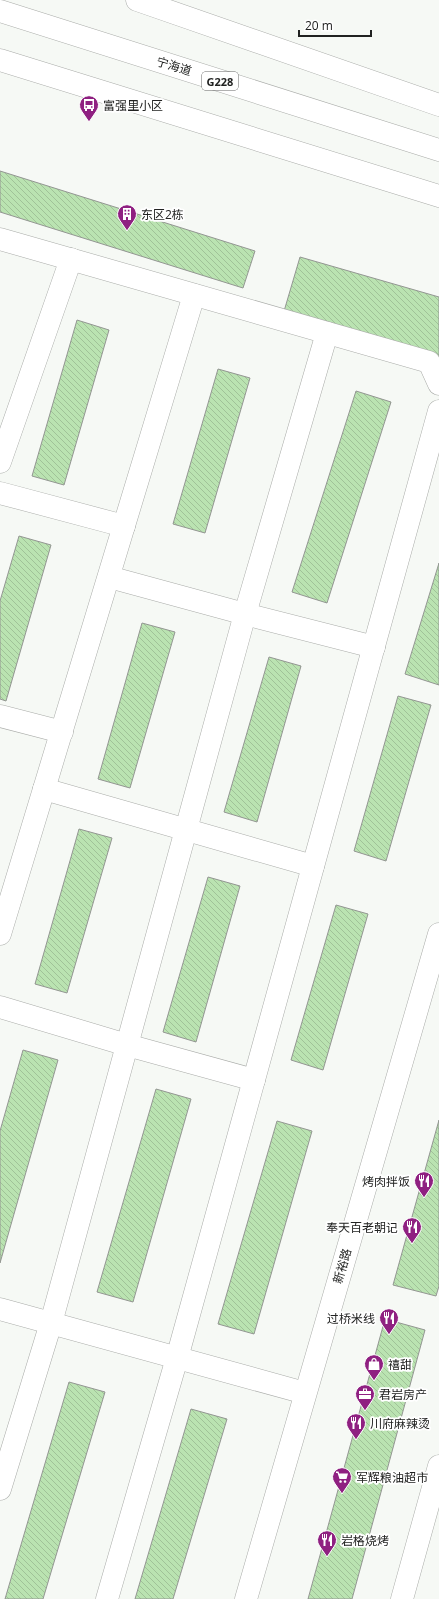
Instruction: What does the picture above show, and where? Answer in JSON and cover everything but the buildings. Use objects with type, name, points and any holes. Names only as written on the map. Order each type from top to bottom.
[{"type":"street","points":[[137,0],[439,105]]},
{"type":"street","name":"宁海道","points":[[0,12],[439,150]]},
{"type":"street","points":[[0,60],[439,196]]},
{"type":"street","points":[[0,239],[428,362],[439,384]]},
{"type":"street","points":[[0,462],[71,259]]},
{"type":"street","points":[[0,934],[194,295]]},
{"type":"street","points":[[0,1489],[51,1323],[245,614],[327,333]]},
{"type":"street","points":[[107,1599],[177,1358],[439,411]]},
{"type":"street","points":[[0,493],[124,526]]},
{"type":"street","points":[[109,577],[374,647]]},
{"type":"street","points":[[0,716],[62,732]]},
{"type":"street","points":[[44,789],[313,866]]},
{"type":"street","name":"新裕路","points":[[246,1599],[438,940]]},
{"type":"street","points":[[0,1007],[127,1045],[254,1080]]},
{"type":"street","points":[[0,1309],[305,1393]]},
{"type":"street","points":[[402,1599],[439,1466]]},
{"type":"place","name":"富强里小区","points":[[89,122]]},
{"type":"place","name":"东区2栋","points":[[127,231]]},
{"type":"place","name":"烤肉拌饭","points":[[424,1198]]},
{"type":"place","name":"奉天百老朝记","points":[[412,1244]]},
{"type":"place","name":"过桥米线","points":[[389,1335]]},
{"type":"place","name":"禧甜","points":[[374,1381]]},
{"type":"place","name":"君岩房产","points":[[365,1411]]},
{"type":"place","name":"川府麻辣烫","points":[[356,1440]]},
{"type":"place","name":"军辉粮油超市","points":[[342,1494]]},
{"type":"place","name":"岩格烧烤","points":[[327,1557]]}]
